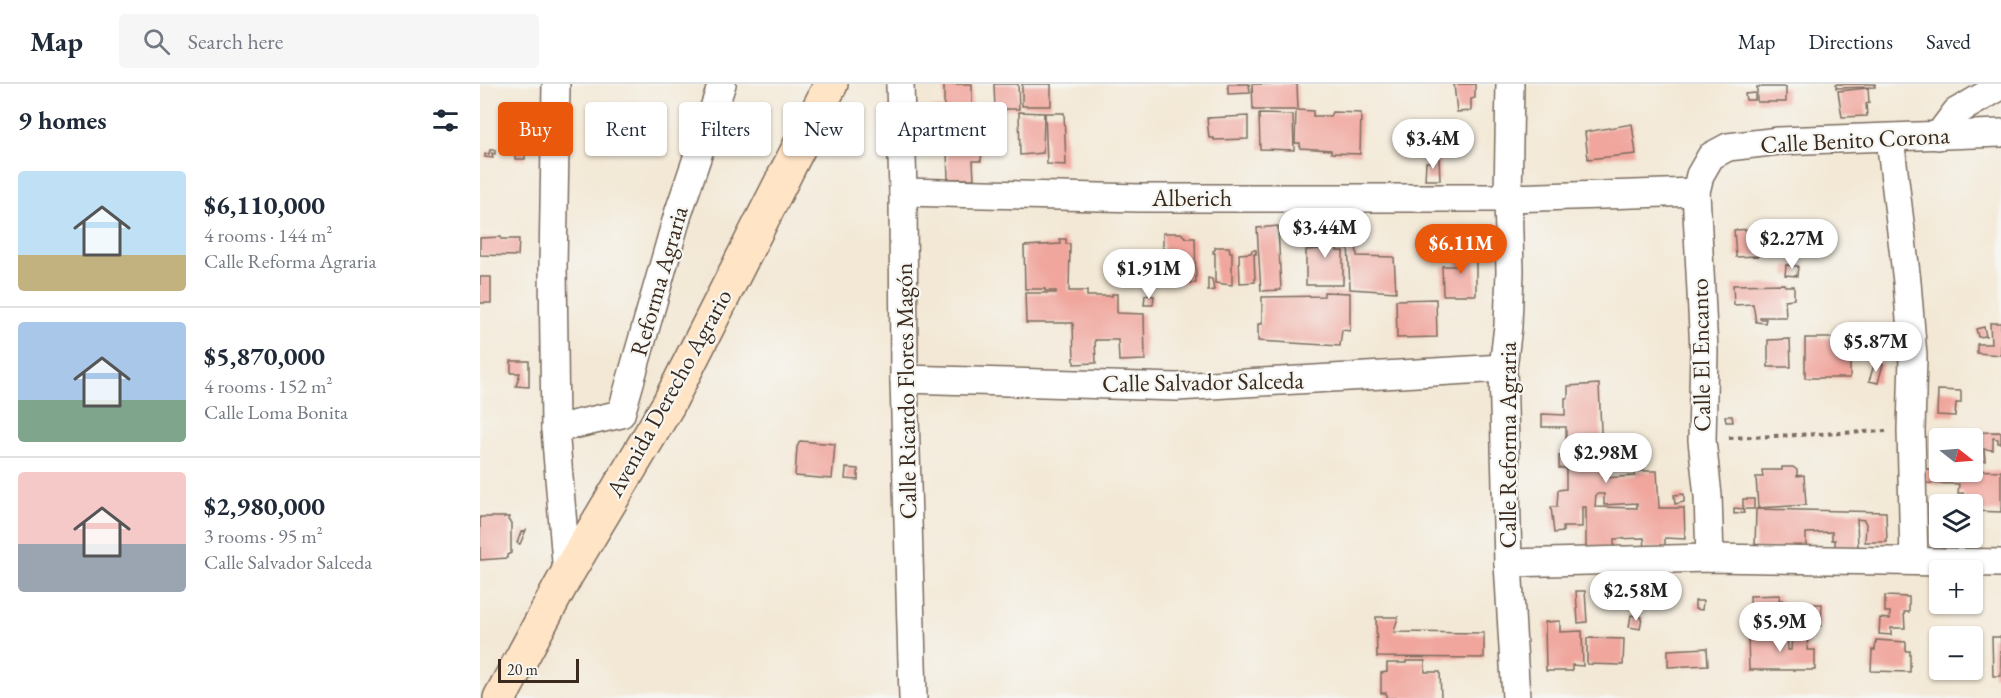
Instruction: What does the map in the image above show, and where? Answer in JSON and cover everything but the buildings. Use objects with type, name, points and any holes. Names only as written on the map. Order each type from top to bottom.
[{"type":"street","points":[[556,84],[553,267],[555,429],[567,574]]},
{"type":"street","name":"Reforma Agraria","points":[[621,414],[678,214],[722,84]]},
{"type":"street","name":"Avenida Derecho Agrario","points":[[500,698],[567,574],[668,405],[831,84]]},
{"type":"street","name":"Calle Ricardo Flores Magón","points":[[900,84],[904,379],[913,698]]},
{"type":"street","name":"Calle Reforma Agraria","points":[[1510,84],[1508,198],[1510,271],[1508,326],[1503,368],[1508,563],[1516,698]]},
{"type":"street","points":[[1938,136],[1956,112],[2001,86]]},
{"type":"street","name":"Calle Benito Corona","points":[[1711,156],[1728,147],[1779,141],[2001,133]]},
{"type":"street","points":[[1890,138],[1913,346],[1911,430],[1914,560]]},
{"type":"street","name":"Calle El Encanto","points":[[1710,558],[1708,496],[1702,440],[1704,351],[1696,192],[1700,176],[1711,156]]},
{"type":"street","name":"Alberich","points":[[903,192],[1140,198],[1508,198],[1696,192]]},
{"type":"street","name":"Calle Salvador Salceda","points":[[904,379],[1177,387],[1503,368]]},
{"type":"street","points":[[555,429],[668,405]]},
{"type":"street","points":[[1508,563],[1710,558],[2001,563]]},
{"type":"path","points":[[1702,440],[1911,430]]}]
